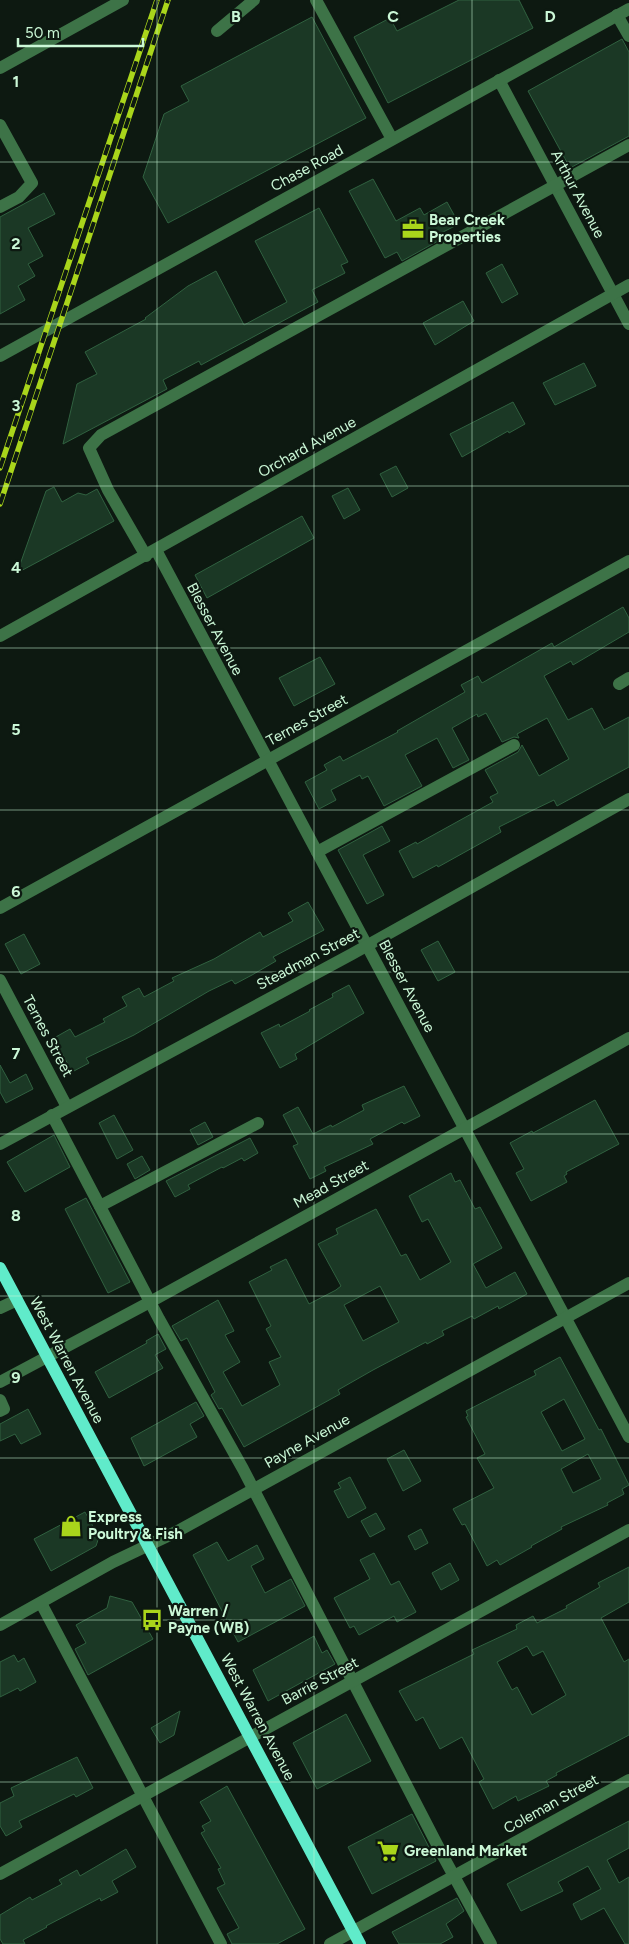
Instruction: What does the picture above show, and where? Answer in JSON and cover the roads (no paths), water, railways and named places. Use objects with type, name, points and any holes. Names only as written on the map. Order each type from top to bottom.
[{"type":"main road","name":"West Warren Avenue","points":[[0,1268],[360,1944]]},
{"type":"street","points":[[0,68],[123,0]]},
{"type":"street","points":[[217,31],[254,0]]},
{"type":"street","points":[[316,0],[392,140]]},
{"type":"street","name":"Chase Road","points":[[0,356],[629,8]]},
{"type":"street","points":[[617,15],[629,36]]},
{"type":"street","name":"Arthur Avenue","points":[[499,80],[629,324]]},
{"type":"street","points":[[0,125],[32,182],[19,197],[0,207]]},
{"type":"street","points":[[555,185],[629,145]]},
{"type":"street","name":"Blesser Avenue","points":[[555,185],[100,435],[89,448],[108,490],[151,553],[267,760],[629,1437]]},
{"type":"street","name":"Orchard Avenue","points":[[0,636],[629,284]]},
{"type":"street","name":"Ternes Street","points":[[0,908],[629,561]]},
{"type":"street","points":[[317,852],[514,744]]},
{"type":"street","name":"Steadman Street","points":[[0,1144],[367,945],[629,799]]},
{"type":"street","name":"Ternes Street","points":[[0,980],[67,1107]]},
{"type":"street","name":"Mead Street","points":[[0,1382],[150,1302],[629,1038]]},
{"type":"street","points":[[52,1115],[150,1302],[253,1489],[491,1944]]},
{"type":"street","points":[[100,1206],[258,1123]]},
{"type":"street","name":"Payne Avenue","points":[[0,1625],[113,1562],[149,1547],[629,1283]]},
{"type":"street","points":[[0,1308],[17,1300]]},
{"type":"street","points":[[0,1400],[4,1409],[0,1411]]},
{"type":"street","name":"Barrie Street","points":[[0,1874],[251,1739],[629,1530]]},
{"type":"street","points":[[40,1602],[220,1944]]},
{"type":"street","name":"Coleman Street","points":[[330,1944],[629,1780]]},
{"type":"railway","points":[[0,468],[157,0]]},
{"type":"railway","points":[[0,504],[168,0]]},
{"type":"place","name":"Bear Creek Properties","points":[[413,229]]},
{"type":"place","name":"Express Poultry & Fish","points":[[71,1526]]},
{"type":"place","name":"Warren / Payne (WB)","points":[[152,1620]]},
{"type":"place","name":"Greenland Market","points":[[388,1851]]}]
